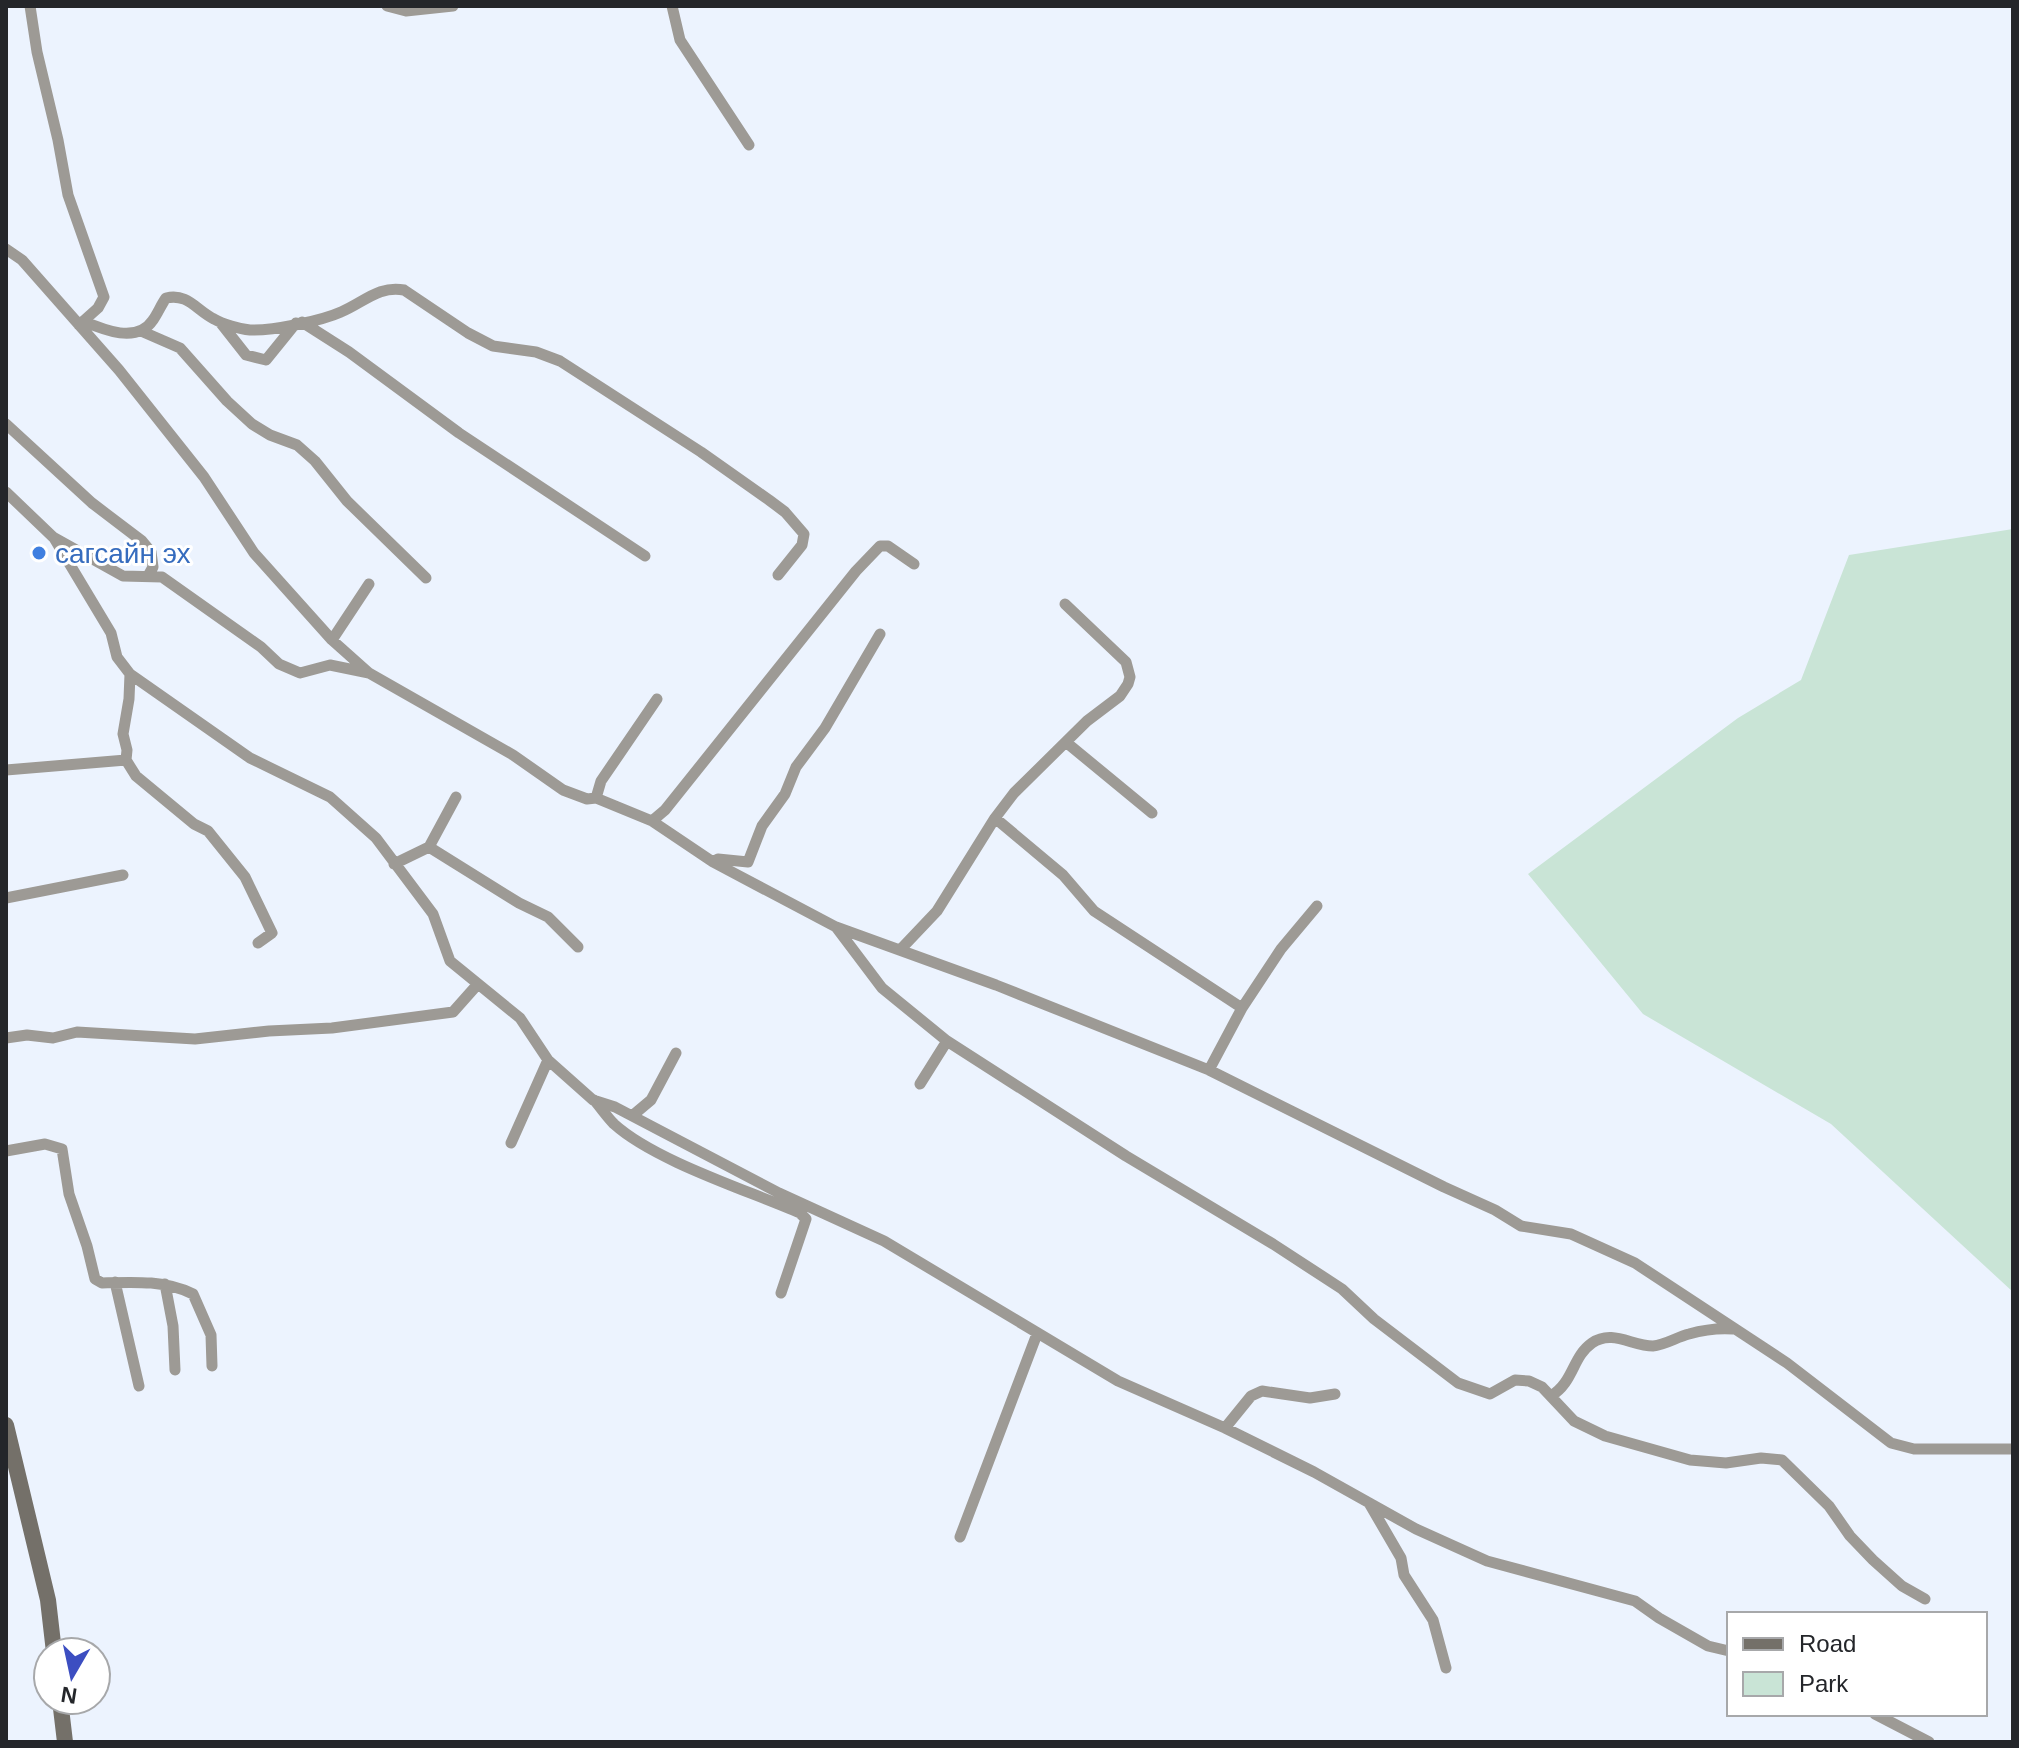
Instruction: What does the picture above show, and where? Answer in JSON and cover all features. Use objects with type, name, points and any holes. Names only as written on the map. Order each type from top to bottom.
[{"type":"main road","points":[[6,1425],[48,1600],[52,1636]]},
{"type":"main road","points":[[62,1716],[65,1742]]},
{"type":"street","points":[[30,6],[68,195],[104,297],[98,308],[81,323]]},
{"type":"street","points":[[387,6],[406,11],[453,6]]},
{"type":"street","points":[[672,6],[680,40],[749,145]]},
{"type":"street","points":[[6,249],[22,260],[81,323],[204,477],[254,553],[332,640],[369,673],[513,755],[563,790],[587,799],[596,798],[652,821],[713,862],[836,927],[996,985],[1209,1070],[1495,1210],[1521,1226],[1571,1234],[1635,1263],[1787,1363],[1891,1443],[1914,1449],[2013,1449]]},
{"type":"street","points":[[220,322],[249,330],[299,323],[344,311],[378,292],[391,288],[404,290],[493,346],[536,352],[560,361],[701,452],[785,512],[804,534],[802,545],[778,575]]},
{"type":"street","points":[[81,323],[106,331],[129,334],[141,331],[155,318],[166,298],[184,297],[220,322],[246,355],[266,360],[299,323]]},
{"type":"street","points":[[299,323],[349,352],[459,433],[645,556]]},
{"type":"street","points":[[141,331],[180,348],[252,424],[297,445],[315,461],[347,501],[426,578]]},
{"type":"street","points":[[6,424],[92,503],[142,541],[151,552],[153,567],[148,576]]},
{"type":"street","points":[[6,492],[53,537],[123,576],[162,577],[261,647],[279,664],[300,673],[330,665],[369,673]]},
{"type":"street","points":[[53,537],[111,633],[117,657],[130,674],[250,758],[330,797],[376,838],[433,914],[450,961],[520,1018],[548,1060],[593,1100],[615,1125],[649,1147],[800,1213],[806,1219],[781,1293]]},
{"type":"street","points":[[652,821],[665,810],[856,571],[880,546],[888,546],[914,564]]},
{"type":"street","points":[[332,640],[369,584]]},
{"type":"street","points":[[900,950],[937,911],[1014,793],[1087,721],[1120,696],[1130,677],[1126,662],[1065,604]]},
{"type":"street","points":[[713,862],[718,859],[748,862],[762,826],[785,794],[796,767],[825,728],[880,634]]},
{"type":"street","points":[[130,674],[123,734],[126,760],[136,776],[194,824],[208,831],[245,877],[272,933],[258,943]]},
{"type":"street","points":[[596,798],[601,781],[657,699]]},
{"type":"street","points":[[1067,743],[1152,813]]},
{"type":"street","points":[[6,770],[126,760]]},
{"type":"street","points":[[394,864],[429,847],[456,797]]},
{"type":"street","points":[[995,818],[1063,875],[1094,911],[1242,1008]]},
{"type":"street","points":[[429,847],[519,903],[548,917],[578,947]]},
{"type":"street","points":[[6,898],[123,875]]},
{"type":"street","points":[[1209,1070],[1263,973],[1317,906]]},
{"type":"street","points":[[836,927],[882,988],[947,1041],[1342,1289],[1374,1319],[1458,1383],[1490,1394],[1515,1380],[1529,1381],[1551,1396],[1574,1421],[1605,1436],[1671,1456],[1726,1463],[1761,1458],[1782,1460],[1829,1506],[1850,1536],[1873,1560],[1902,1586],[1925,1599]]},
{"type":"street","points":[[6,1038],[27,1035],[53,1038],[77,1032],[195,1039],[332,1028],[453,1012],[477,985]]},
{"type":"street","points":[[920,1084],[947,1041]]},
{"type":"street","points":[[632,1116],[651,1100],[676,1053]]},
{"type":"street","points":[[511,1143],[548,1060]]},
{"type":"street","points":[[593,1100],[632,1116],[779,1193],[884,1241],[1118,1381],[1225,1428],[1314,1472],[1416,1529],[1487,1561],[1635,1601],[1708,1646],[1727,1651]]},
{"type":"street","points":[[6,1151],[45,1144],[62,1149],[69,1194],[81,1225],[95,1279],[102,1283],[165,1284],[193,1294],[211,1335],[212,1366]]},
{"type":"street","points":[[756,1194],[779,1193]]},
{"type":"street","points":[[115,1282],[139,1386]]},
{"type":"street","points":[[165,1284],[173,1326],[175,1370]]},
{"type":"street","points":[[1551,1396],[1564,1388],[1583,1350],[1596,1340],[1611,1336],[1657,1346],[1690,1334],[1736,1329]]},
{"type":"street","points":[[960,1537],[1037,1334]]},
{"type":"street","points":[[1225,1428],[1251,1396],[1262,1391],[1310,1398],[1335,1394]]},
{"type":"street","points":[[1368,1502],[1401,1558],[1404,1575],[1433,1620],[1446,1668]]},
{"type":"street","points":[[1879,1716],[1929,1742]]},
{"type":"green space","points":[[2013,529],[2013,1292],[1831,1124],[1643,1014],[1528,874],[1738,718],[1801,680],[1849,555]]},
{"type":"place","name":"сагсайн эх","points":[[39,553]]}]
